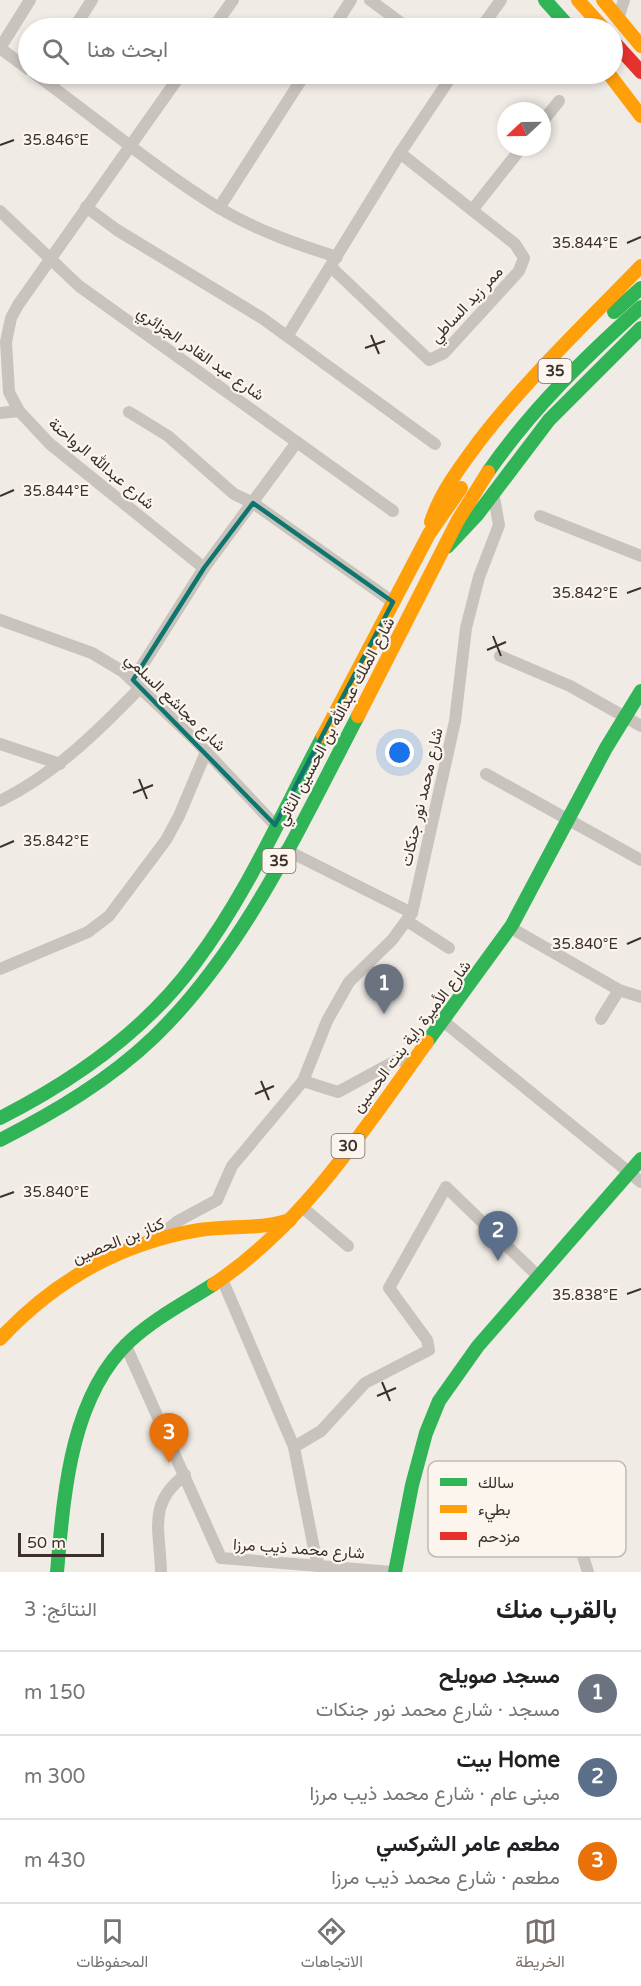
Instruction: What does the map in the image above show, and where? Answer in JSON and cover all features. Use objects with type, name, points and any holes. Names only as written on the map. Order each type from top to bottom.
[{"type":"main road","points":[[545,0],[561,18]]},
{"type":"main road","points":[[578,0],[594,18]]},
{"type":"main road","points":[[603,0],[617,18]]},
{"type":"main road","points":[[623,25],[641,46]]},
{"type":"main road","points":[[623,52],[641,72]]},
{"type":"main road","points":[[617,84],[641,116]]},
{"type":"main road","points":[[432,531],[432,515],[447,486],[504,409],[538,370],[641,266]]},
{"type":"main road","name":"شارع الملك عبدالله بن الحسين الثاني","points":[[0,1118],[69,1079],[128,1035],[188,974],[215,935],[432,531],[479,463],[542,385],[587,337],[641,288]]},
{"type":"main road","name":"شارع الملك عبدالله بن الحسين الثاني","points":[[0,1140],[75,1098],[154,1037],[180,1010],[229,945],[286,850],[479,485],[524,426],[595,349],[641,307]]},
{"type":"main road","points":[[443,550],[469,527],[520,455],[568,398],[641,328]]},
{"type":"main road","name":"شارع الأميرة راية بنت الحسين","points":[[57,1572],[67,1497],[86,1413],[98,1382],[124,1344],[159,1317],[222,1279],[256,1253],[302,1207],[416,1060],[511,928],[624,716],[641,691]]},
{"type":"main road","points":[[394,1572],[412,1485],[426,1433],[439,1401],[468,1358],[641,1159]]},
{"type":"main road","name":"كناز بن الحصين","points":[[0,1339],[46,1292],[97,1263],[152,1242],[200,1230],[264,1228],[290,1220]]},
{"type":"main road","points":[[237,1230],[248,1240],[256,1253]]},
{"type":"street","points":[[19,18],[30,0]]},
{"type":"street","points":[[80,18],[92,0]]},
{"type":"street","points":[[220,18],[233,0]]},
{"type":"street","points":[[339,18],[351,0]]},
{"type":"street","points":[[370,0],[394,18]]},
{"type":"street","points":[[488,18],[501,0]]},
{"type":"street","points":[[618,18],[624,0]]},
{"type":"street","points":[[18,19],[0,48],[18,62]]},
{"type":"street","points":[[51,84],[130,147],[219,208],[334,262]]},
{"type":"street","points":[[4,330],[18,305],[174,84]]},
{"type":"street","points":[[219,208],[299,84]]},
{"type":"street","points":[[288,335],[400,153],[446,84]]},
{"type":"street","points":[[551,111],[559,101]]},
{"type":"street","name":"ممر زيد الساطي","points":[[334,262],[425,357],[434,359],[444,353],[519,271],[524,258],[515,244],[400,153]]},
{"type":"street","points":[[473,209],[515,156]]},
{"type":"street","points":[[86,207],[117,230],[288,335],[435,444]]},
{"type":"street","name":"شارع عبد القادر الجزائري","points":[[0,211],[79,286],[393,511]]},
{"type":"street","name":"شارع عبدالله الرواحنة","points":[[4,330],[9,392],[19,411],[50,444],[204,568]]},
{"type":"street","points":[[0,413],[19,411]]},
{"type":"street","points":[[129,412],[168,436],[234,494],[253,502],[393,602]]},
{"type":"street","points":[[0,801],[60,764],[81,747],[137,684],[204,568],[297,442]]},
{"type":"street","name":"شارع محمد نور جنكات","points":[[409,917],[455,721],[466,628],[479,576],[499,525],[493,492]]},
{"type":"street","points":[[540,516],[641,556]]},
{"type":"street","name":"شارع مجاشع السلمي","points":[[0,620],[92,652],[137,684],[275,825]]},
{"type":"street","points":[[501,656],[570,686],[641,726]]},
{"type":"street","points":[[0,744],[60,764]]},
{"type":"street","points":[[0,969],[88,932],[109,916],[166,840],[179,816],[206,752]]},
{"type":"street","points":[[486,774],[641,860]]},
{"type":"street","points":[[286,850],[409,917],[449,948]]},
{"type":"street","points":[[152,1242],[178,1221],[217,1200],[232,1166],[303,1081],[327,1021],[345,988],[409,917]]},
{"type":"street","points":[[511,928],[619,990],[641,997]]},
{"type":"street","points":[[601,1019],[619,990]]},
{"type":"street","points":[[443,1021],[641,1182]]},
{"type":"street","points":[[303,1081],[324,1090],[340,1092],[397,1060],[416,1060]]},
{"type":"street","points":[[294,1447],[321,1431],[365,1383],[429,1350],[427,1340],[389,1288],[446,1186],[538,1276]]},
{"type":"street","points":[[302,1207],[348,1246]]},
{"type":"street","points":[[222,1279],[294,1447],[321,1568]]},
{"type":"street","name":"شارع محمد ذيب مرزا","points":[[124,1344],[221,1558],[267,1567],[394,1572]]},
{"type":"street","points":[[161,1572],[160,1503],[168,1489],[185,1475]]},
{"type":"street","points":[[583,1557],[588,1572]]},
{"type":"highlighted area","points":[[253,503],[393,602],[275,825],[133,680],[204,568]]},
{"type":"traffic: fast","points":[[545,0],[561,18]]},
{"type":"traffic: fast","points":[[614,312],[641,288]]},
{"type":"traffic: fast","points":[[488,472],[522,427],[560,385],[641,307]]},
{"type":"traffic: fast","points":[[447,547],[477,515],[549,420],[641,328]]},
{"type":"traffic: fast","points":[[427,1042],[512,925],[606,748],[641,691]]},
{"type":"traffic: fast","points":[[0,1140],[61,1106],[119,1067],[154,1037],[187,1002],[216,965],[268,885],[358,716]]},
{"type":"traffic: fast","points":[[0,1118],[55,1087],[107,1052],[154,1011],[175,988],[214,937],[248,881],[323,736]]},
{"type":"traffic: fast","points":[[395,1572],[412,1485],[426,1433],[439,1401],[478,1346],[641,1159]]},
{"type":"traffic: fast","points":[[57,1572],[67,1479],[82,1418],[94,1390],[110,1364],[130,1341],[160,1318],[214,1284]]},
{"type":"traffic: slow","points":[[578,0],[594,18]]},
{"type":"traffic: slow","points":[[603,0],[618,18]]},
{"type":"traffic: slow","points":[[623,24],[641,46]]},
{"type":"traffic: slow","points":[[617,84],[641,116]]},
{"type":"traffic: slow","points":[[431,522],[452,479],[498,417],[558,351],[641,266]]},
{"type":"traffic: slow","points":[[358,716],[458,520],[488,472]]},
{"type":"traffic: slow","points":[[323,736],[429,534],[461,488]]},
{"type":"traffic: slow","points":[[214,1284],[276,1234],[304,1204],[356,1141],[427,1042]]},
{"type":"traffic: slow","points":[[0,1339],[21,1318],[66,1282],[142,1244],[199,1230],[267,1225],[290,1220]]},
{"type":"traffic: jam","points":[[623,52],[641,72]]},
{"type":"place","name":"مسجد صويلح","points":[[384,1014]]},
{"type":"place","name":"Home بيت","points":[[498,1261]]},
{"type":"place","name":"مطعم عامر الشركسي","points":[[169,1463]]}]
